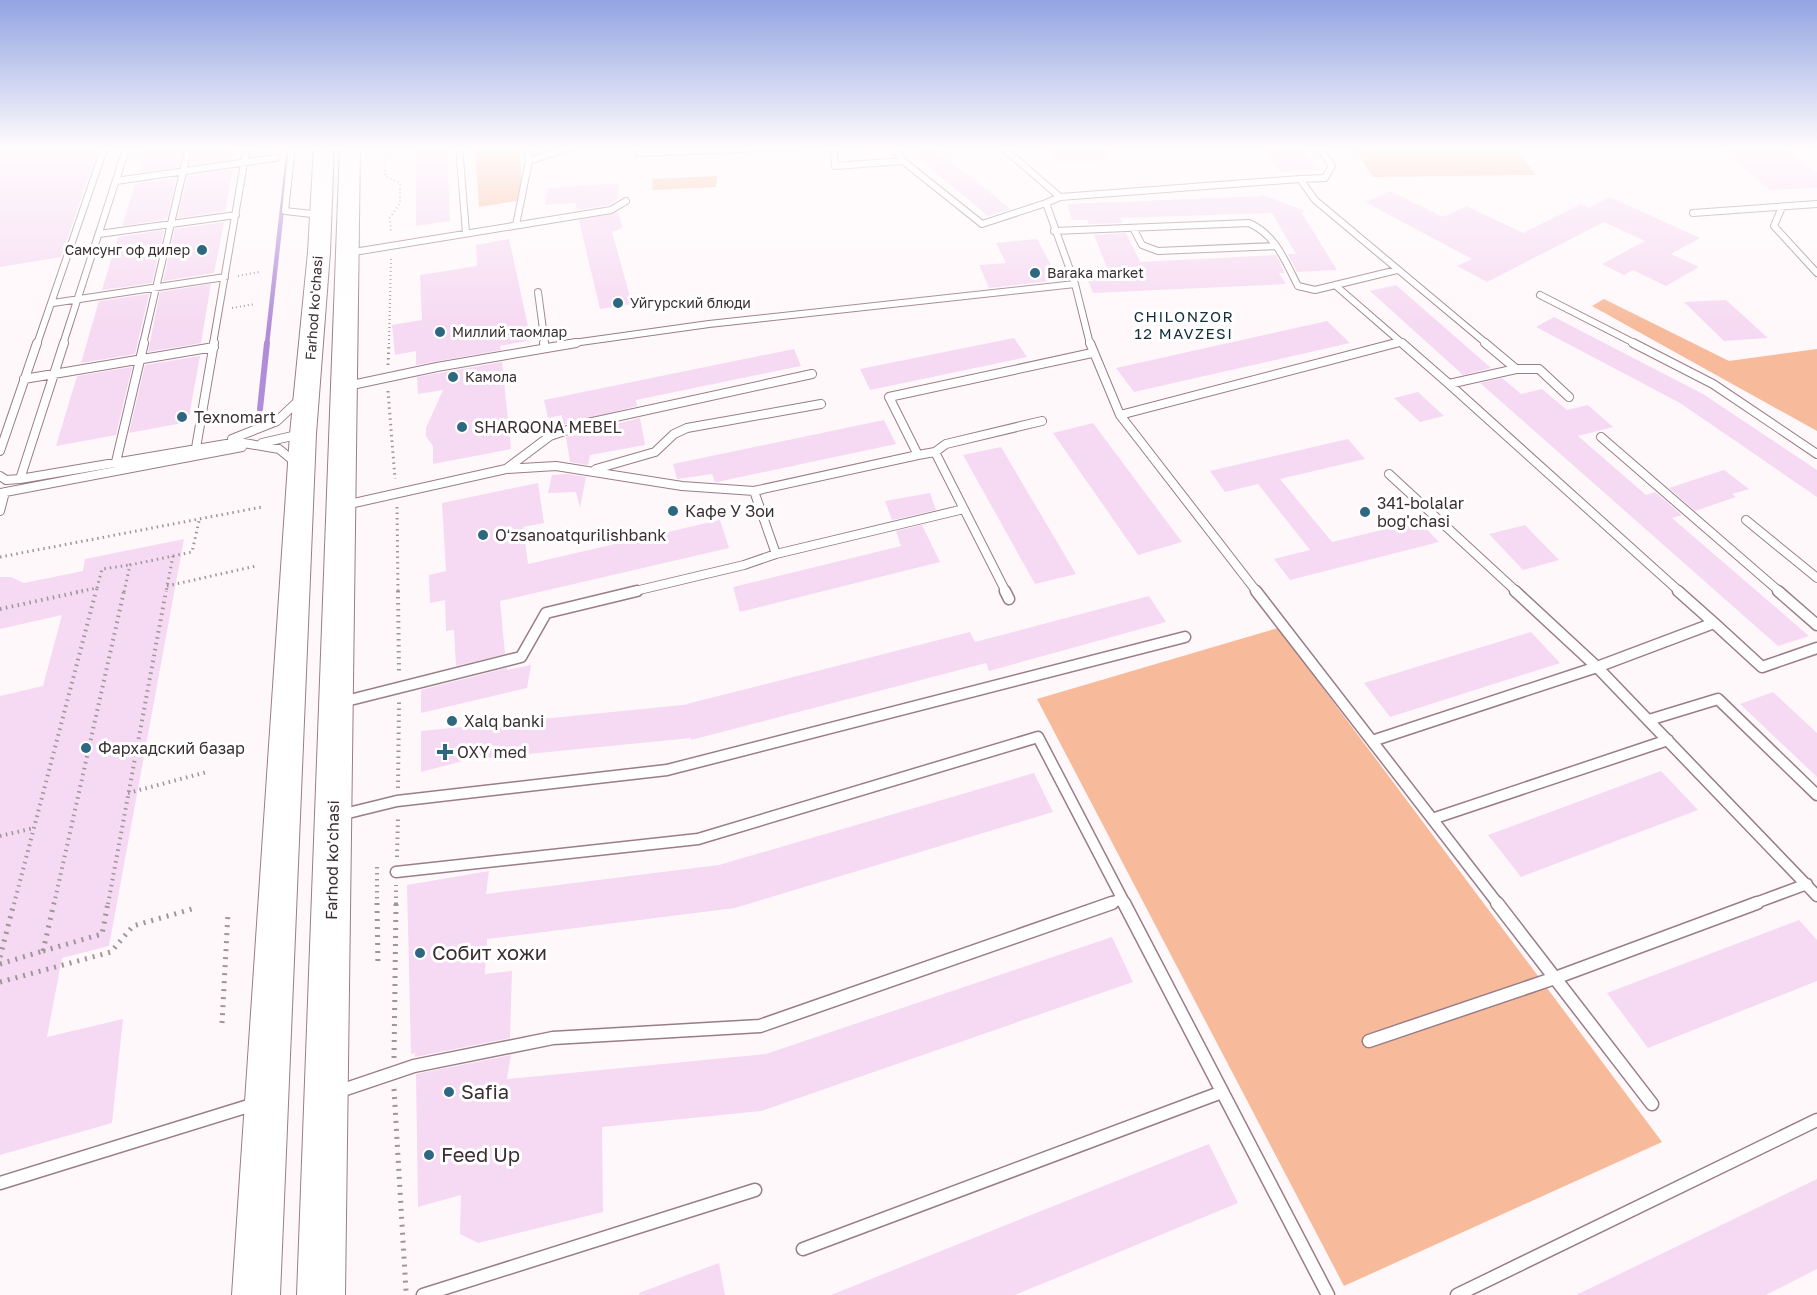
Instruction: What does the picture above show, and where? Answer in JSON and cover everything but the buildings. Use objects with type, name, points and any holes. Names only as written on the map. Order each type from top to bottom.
[{"type":"main road","name":"Farhod ko'chasi","points":[[256,1295],[302,452],[309,387],[321,206]]},
{"type":"main road","name":"Farhod ko'chasi","points":[[321,1295],[349,206]]},
{"type":"main road","points":[[302,452],[343,426]]},
{"type":"lane","points":[[0,451],[85,206]]},
{"type":"lane","points":[[20,479],[108,206]]},
{"type":"lane","points":[[116,462],[175,206]]},
{"type":"lane","points":[[196,448],[237,206]]},
{"type":"lane","points":[[285,206],[285,211],[321,215]]},
{"type":"lane","points":[[464,206],[466,233]]},
{"type":"lane","points":[[516,225],[520,206]]},
{"type":"lane","points":[[348,253],[611,210],[617,206]]},
{"type":"lane","points":[[960,206],[982,224],[1036,206]]},
{"type":"lane","points":[[1047,206],[1075,284],[1092,353],[1120,415],[1652,1104]]},
{"type":"lane","points":[[1323,206],[1516,369]]},
{"type":"lane","points":[[1693,213],[1789,206]]},
{"type":"lane","points":[[1782,207],[1774,226],[1817,273]]},
{"type":"lane","points":[[99,234],[236,215]]},
{"type":"lane","points":[[1054,231],[1249,223],[1257,226],[1275,246],[1303,289],[1315,290],[1397,270]]},
{"type":"lane","points":[[1133,228],[1142,245],[1158,251],[1275,246]]},
{"type":"lane","points":[[53,303],[225,278]]},
{"type":"lane","points":[[344,387],[545,348],[738,321],[1075,284]]},
{"type":"lane","points":[[1335,285],[1449,384],[1762,667],[1817,648]]},
{"type":"lane","points":[[538,292],[545,348]]},
{"type":"lane","points":[[1540,295],[1713,384],[1817,454]]},
{"type":"lane","points":[[1120,415],[1400,342]]},
{"type":"lane","points":[[24,379],[214,346]]},
{"type":"lane","points":[[918,455],[889,398],[1092,353]]},
{"type":"lane","points":[[1449,384],[1516,369],[1539,369],[1569,397]]},
{"type":"lane","points":[[506,469],[550,436],[588,423],[812,374]]},
{"type":"lane","points":[[0,476],[6,480],[20,479],[215,444],[281,419],[291,412],[309,387]]},
{"type":"lane","points":[[594,470],[655,452],[674,434],[687,428],[821,404]]},
{"type":"lane","points":[[341,506],[506,469],[555,466],[594,470],[682,486],[754,491],[935,452],[945,444],[1042,421]]},
{"type":"lane","points":[[1601,437],[1817,625]]},
{"type":"lane","points":[[215,444],[258,444],[302,452]]},
{"type":"lane","points":[[0,511],[2,493],[258,444],[279,449],[292,458],[302,452]]},
{"type":"lane","points":[[935,452],[1010,599]]},
{"type":"lane","points":[[1389,474],[1597,667],[1808,884],[1817,896]]},
{"type":"lane","points":[[754,491],[776,554]]},
{"type":"lane","points":[[336,703],[521,657],[546,613],[964,509]]},
{"type":"lane","points":[[1746,520],[1817,578]]},
{"type":"lane","points":[[1372,741],[1597,667],[1714,623]]},
{"type":"lane","points":[[333,817],[397,801],[667,770],[1185,637]]},
{"type":"lane","points":[[1649,720],[1718,699],[1817,795]]},
{"type":"lane","points":[[396,872],[699,839],[1038,737],[1328,1295]]},
{"type":"lane","points":[[1432,819],[1668,740]]},
{"type":"lane","points":[[1369,1041],[1555,978],[1808,884]]},
{"type":"lane","points":[[326,1095],[414,1066],[553,1038],[760,1026],[1122,899]]},
{"type":"lane","points":[[803,1249],[1222,1092]]},
{"type":"lane","points":[[0,1184],[266,1100]]},
{"type":"lane","points":[[1457,1295],[1817,1120]]},
{"type":"lane","points":[[423,1295],[756,1190]]},
{"type":"path","points":[[397,206],[390,218],[387,377],[396,492],[399,688],[397,974],[393,1074],[406,1295]]},
{"type":"path","points":[[225,278],[259,272]]},
{"type":"path","points":[[220,310],[255,304]]},
{"type":"path","points":[[0,557],[199,521],[262,507]]},
{"type":"path","points":[[0,957],[102,569],[192,552],[199,521]]},
{"type":"path","points":[[0,964],[102,934],[173,556]]},
{"type":"path","points":[[43,952],[130,565]]},
{"type":"path","points":[[167,586],[256,566]]},
{"type":"path","points":[[0,609],[97,588]]},
{"type":"path","points":[[128,793],[207,772]]},
{"type":"path","points":[[0,836],[34,828]]},
{"type":"path","points":[[377,867],[378,967]]},
{"type":"path","points":[[0,982],[111,952],[133,926],[192,909]]},
{"type":"path","points":[[222,1023],[228,913]]},
{"type":"shaded area","points":[[1604,299],[1729,361],[1817,349],[1817,431],[1592,306]]},
{"type":"shaded area","points":[[1278,628],[1662,1142],[1344,1286],[1037,699]]},
{"type":"waterway","points":[[267,344],[282,206]]},
{"type":"waterway","points":[[260,409],[267,343]]},
{"type":"place","name":"Самсунг оф дилер","points":[[202,250]]},
{"type":"place","name":"Baraka market","points":[[1035,273]]},
{"type":"place","name":"Уйгурский блюди","points":[[618,303]]},
{"type":"place","name":"Миллий таомлар","points":[[440,332]]},
{"type":"place","name":"Камола","points":[[453,377]]},
{"type":"place","name":"Texnomart","points":[[182,417]]},
{"type":"place","name":"SHARQONA MEBEL","points":[[462,427]]},
{"type":"place","name":"Кафе У Зои","points":[[673,511]]},
{"type":"place","name":"341-bolalar bog'chasi","points":[[1365,512]]},
{"type":"place","name":"Oʻzsanoatqurilishbank","points":[[483,535]]},
{"type":"place","name":"Xalq banki","points":[[452,721]]},
{"type":"place","name":"Фархадский базар","points":[[86,748]]},
{"type":"place","name":"OXY med","points":[[445,752]]},
{"type":"place","name":"Собит хожи","points":[[420,953]]},
{"type":"place","name":"Safia","points":[[449,1092]]},
{"type":"place","name":"Feed Up","points":[[429,1155]]},
{"type":"district","name":"CHILONZOR 12 MAVZESI","points":[[1184,326]]}]
